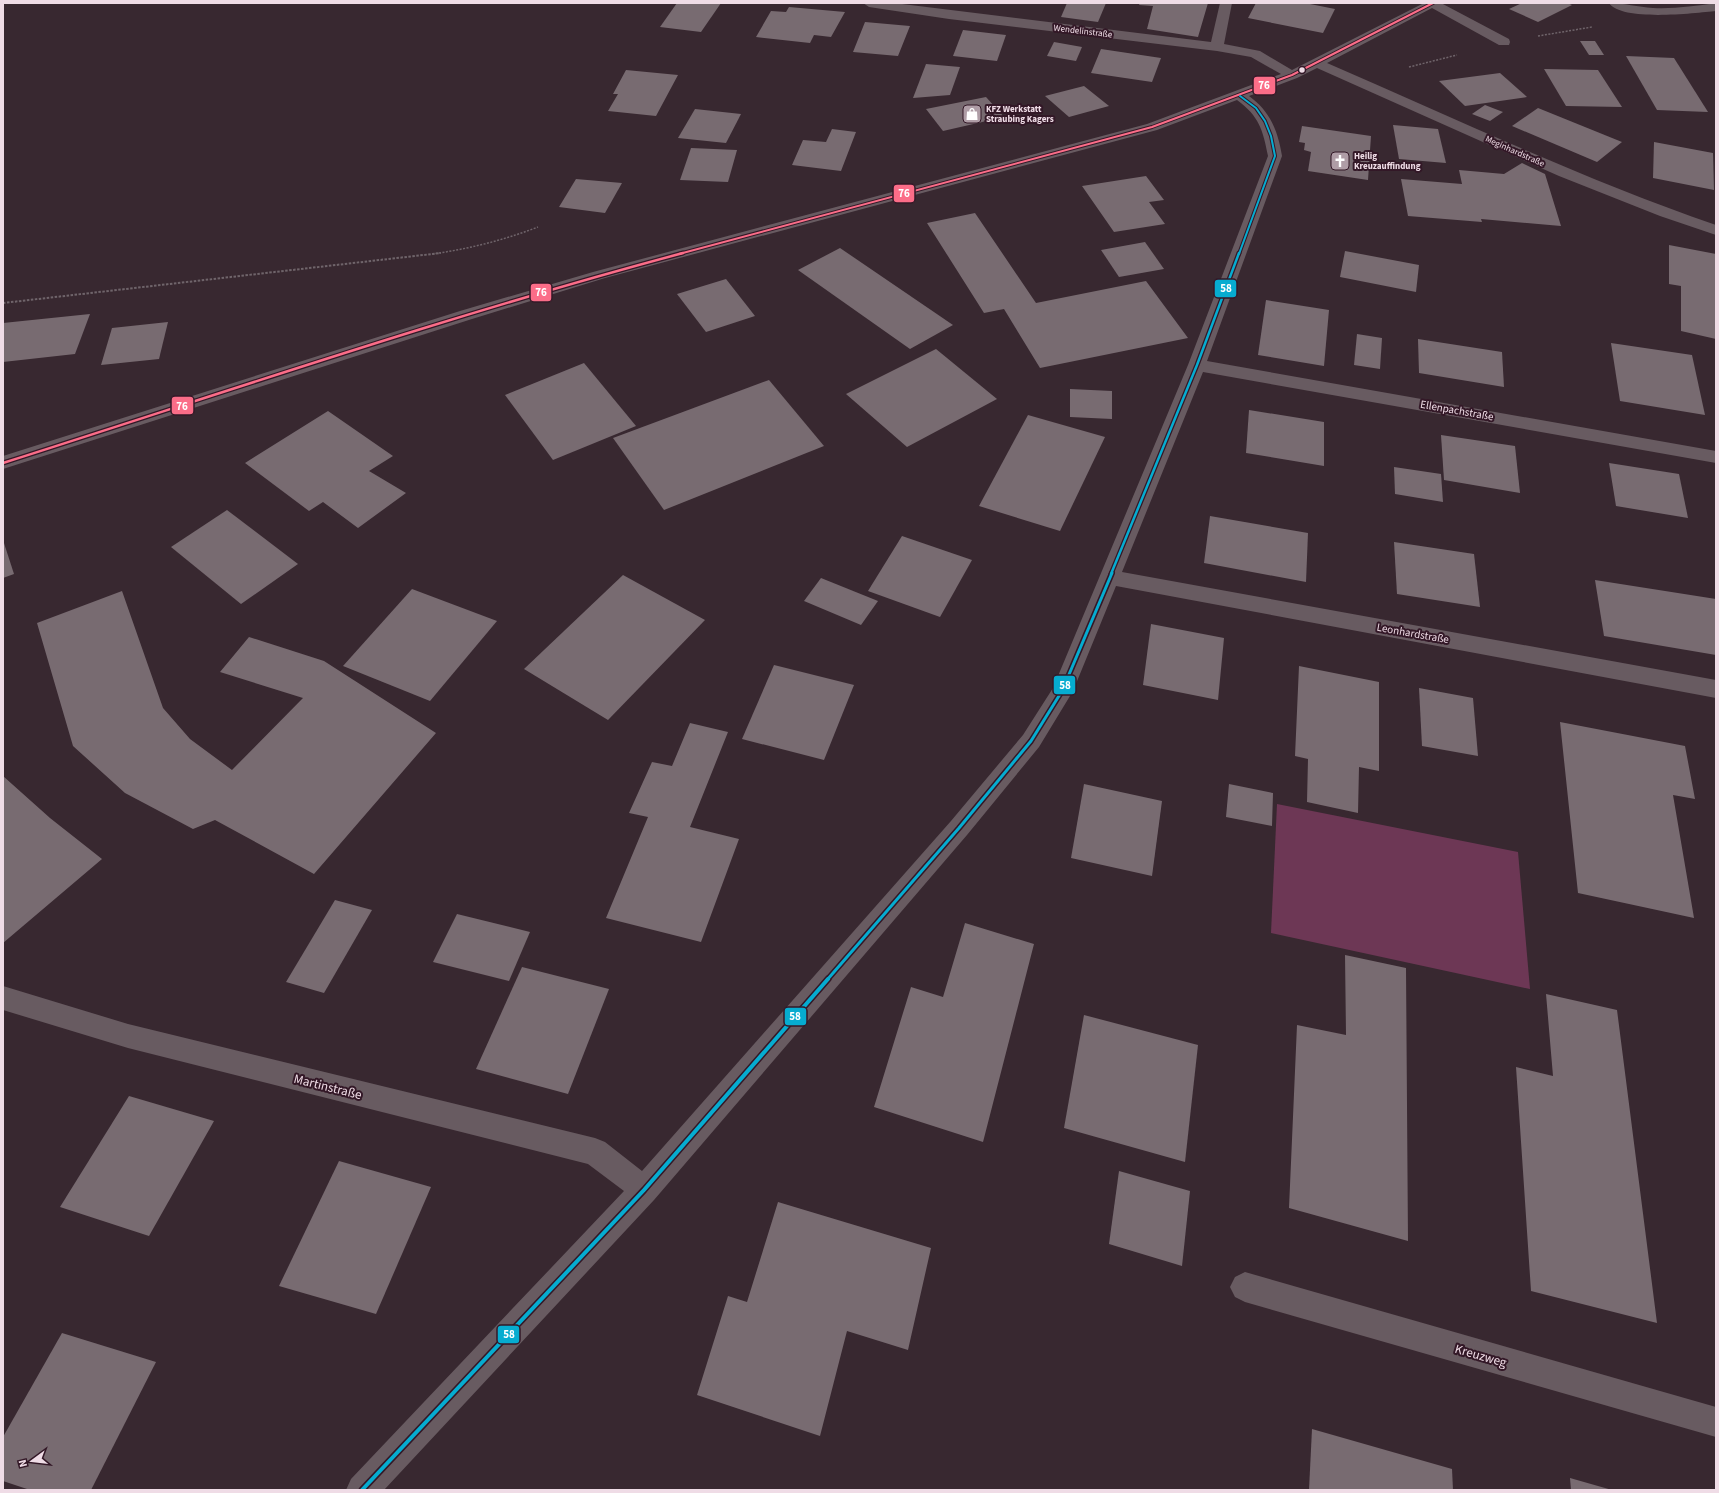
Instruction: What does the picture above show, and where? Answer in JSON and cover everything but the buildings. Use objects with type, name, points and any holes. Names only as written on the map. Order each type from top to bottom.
[{"type":"street","name":"Wendelinstraße","points":[[869,3],[949,15],[1217,47],[1254,54],[1292,75]]},
{"type":"street","points":[[1217,47],[1226,3]]},
{"type":"street","points":[[3,463],[451,320],[592,277],[1144,129],[1240,96],[1292,75],[1317,64],[1433,3],[1504,42]]},
{"type":"street","points":[[1615,3],[1643,11],[1672,12],[1716,7]]},
{"type":"street","points":[[1628,21],[1643,11]]},
{"type":"street","name":"Meginhardstraße","points":[[1317,64],[1594,186],[1660,212],[1716,230]]},
{"type":"street","points":[[362,1490],[644,1190],[1032,742],[1062,691],[1110,577],[1197,365],[1275,156],[1271,130],[1256,106],[1240,96]]},
{"type":"street","name":"Ellenpachstraße","points":[[1197,365],[1716,457]]},
{"type":"street","name":"Leonhardstraße","points":[[1110,577],[1716,689]]},
{"type":"street","name":"Martinstraße","points":[[3,998],[128,1036],[595,1152],[644,1190]]},
{"type":"street","name":"Kreuzweg","points":[[1245,1287],[1716,1422]]},
{"type":"path","points":[[1358,81],[1504,42],[1628,21]]},
{"type":"path","points":[[3,303],[455,251],[510,238],[538,227]]},
{"type":"shaded area","points":[[1277,804],[1518,852],[1530,989],[1271,933]]},
{"type":"transit line","name":"76","points":[[3,463],[466,315],[599,275],[1152,127],[1292,75],[1433,3]]},
{"type":"transit line","name":"58","points":[[362,1490],[644,1190],[959,828],[1031,741],[1062,691],[1110,577],[1197,365],[1275,156],[1269,128],[1265,121],[1256,108],[1240,96]]},
{"type":"place","name":"KFZ Werkstatt Straubing Kagers","points":[[972,114]]},
{"type":"place","name":"Heilig Kreuzauffindung","points":[[1340,161]]}]
